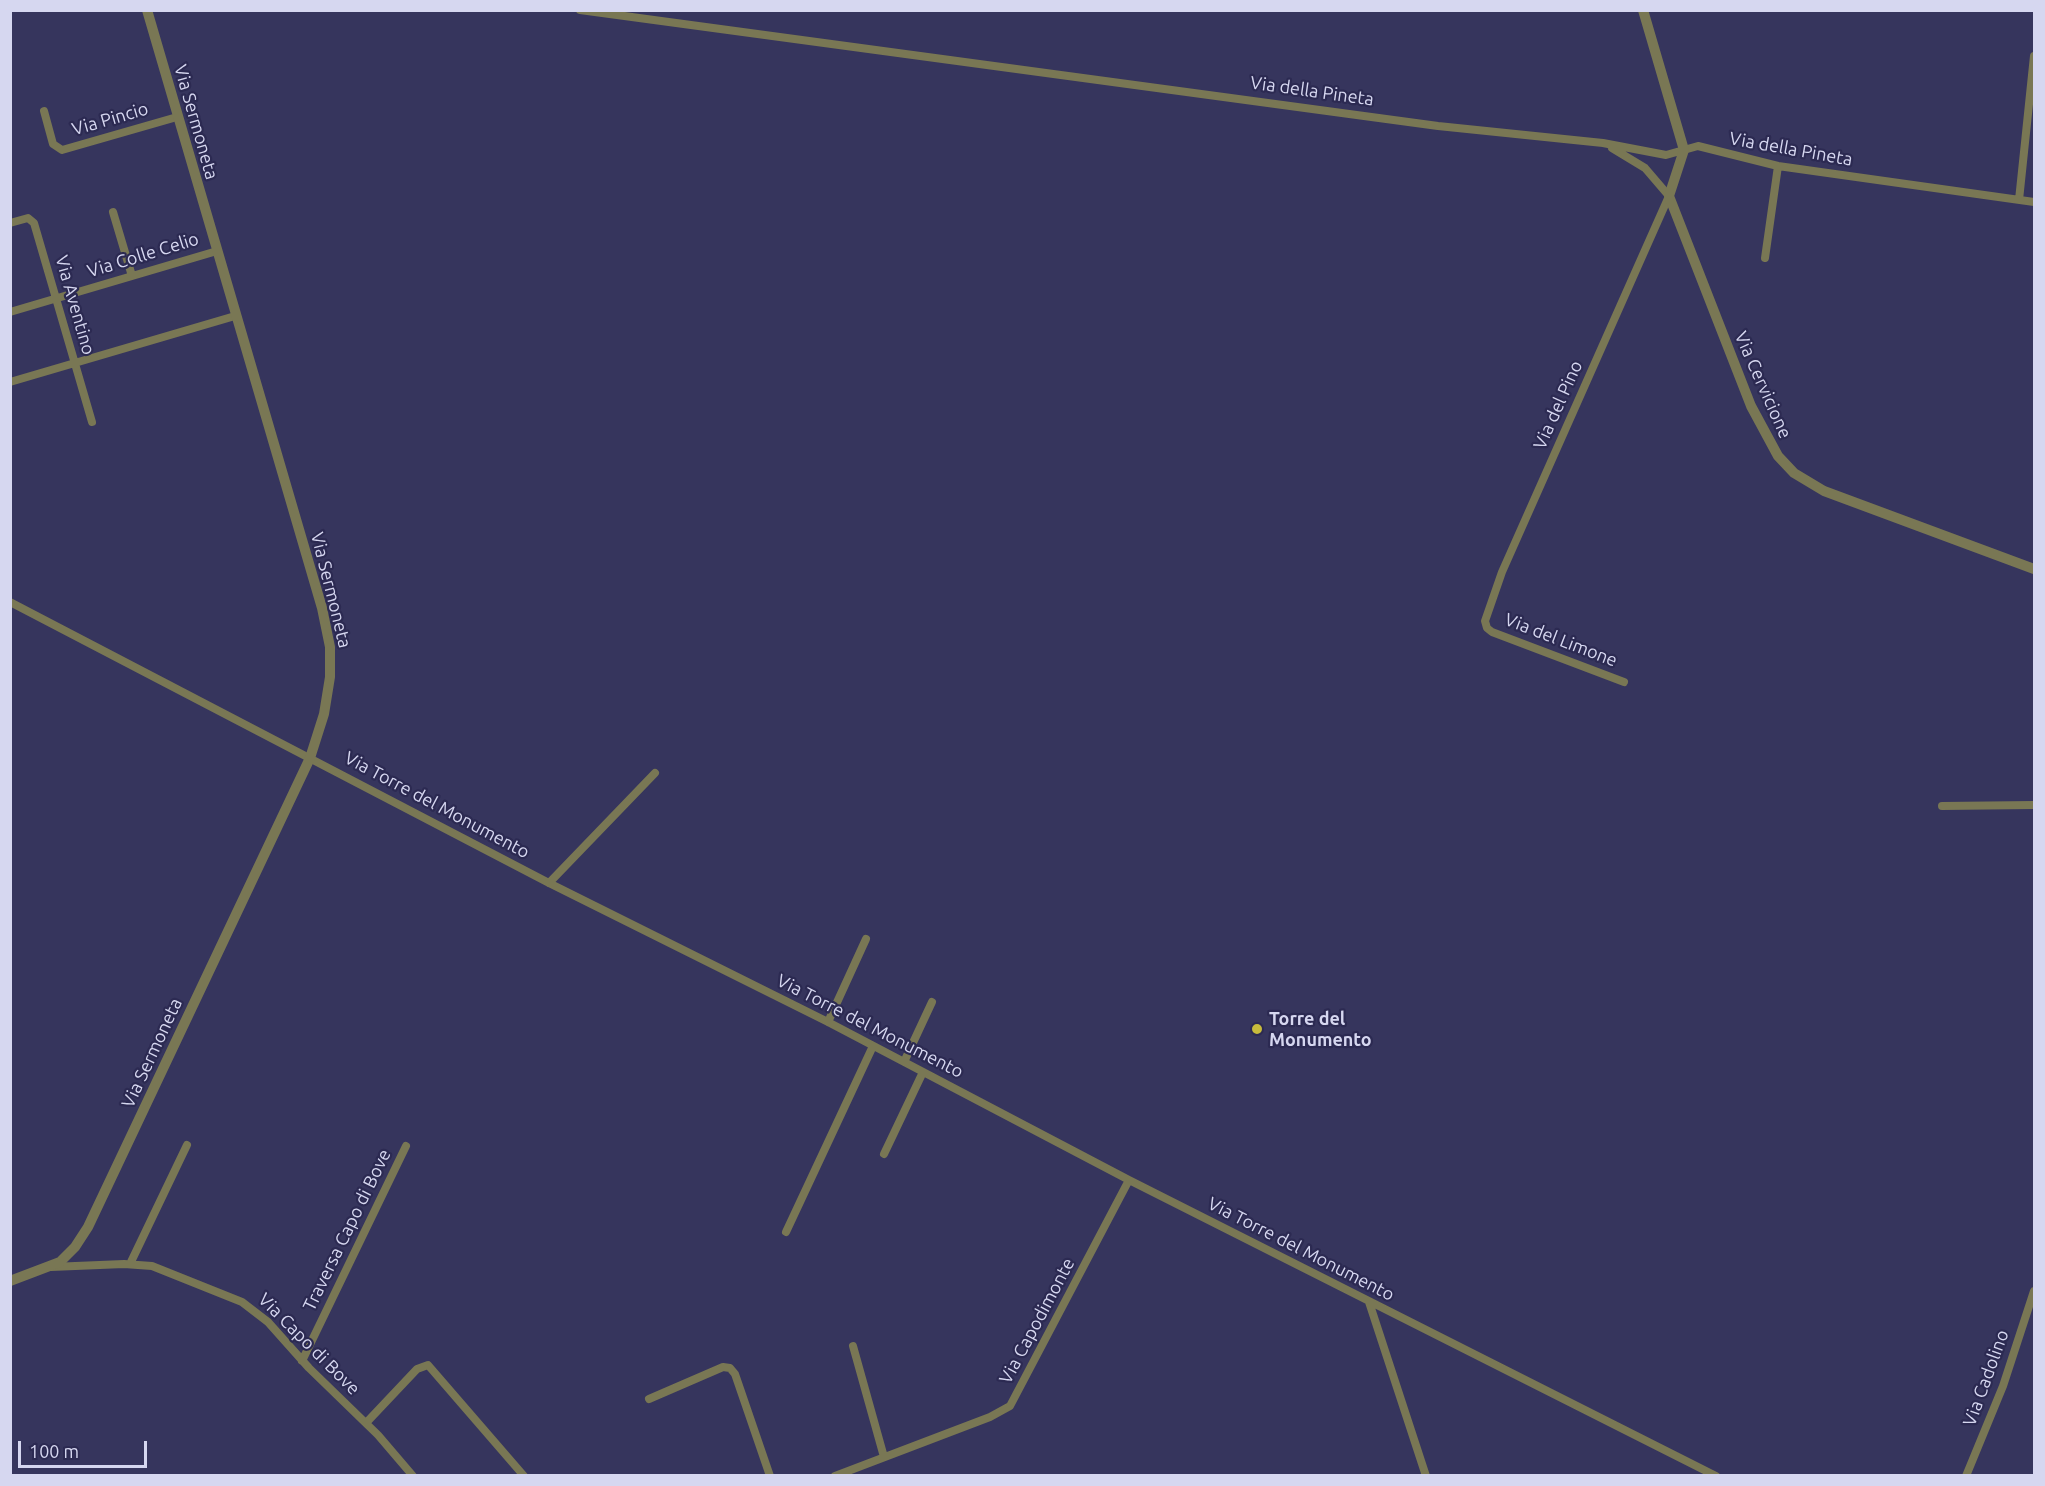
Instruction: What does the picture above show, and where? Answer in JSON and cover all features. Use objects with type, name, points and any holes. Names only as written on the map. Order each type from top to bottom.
[{"type":"street","name":"Via Sermoneta","points":[[10,1281],[51,1267],[72,1251],[91,1221],[310,758],[328,696],[331,668],[330,643],[147,10]]},
{"type":"street","name":"Via della Pineta","points":[[580,10],[1438,126],[1603,143],[1666,155],[1698,146],[1778,166],[2034,202]]},
{"type":"street","points":[[1643,10],[1684,150],[1669,196]]},
{"type":"street","points":[[2019,200],[2034,56]]},
{"type":"street","name":"Via Pincio","points":[[44,111],[53,144],[62,150],[177,117]]},
{"type":"street","name":"Via Cervicione","points":[[1603,143],[1637,162],[1669,196],[1751,406],[1771,445],[1785,464],[1811,484],[1840,498],[2034,569]]},
{"type":"street","points":[[1765,258],[1778,166]]},
{"type":"street","name":"Via del Pino","points":[[1487,628],[1486,612],[1499,577],[1669,196]]},
{"type":"street","points":[[113,212],[132,276]]},
{"type":"street","name":"Via Aventino","points":[[10,223],[28,218],[34,223],[92,422]]},
{"type":"street","name":"Via Colle Celio","points":[[10,312],[217,251]]},
{"type":"street","points":[[10,382],[235,316]]},
{"type":"street","name":"Via Torre del Monumento","points":[[10,602],[549,883],[828,1022],[1129,1180],[1716,1476]]},
{"type":"street","name":"Via del Limone","points":[[1487,628],[1624,682]]},
{"type":"street","points":[[549,883],[655,773]]},
{"type":"street","points":[[1942,806],[2034,804]]},
{"type":"street","points":[[828,1022],[866,939]]},
{"type":"street","points":[[904,1062],[932,1002]]},
{"type":"street","points":[[786,1232],[873,1046]]},
{"type":"street","points":[[884,1154],[923,1072]]},
{"type":"street","points":[[130,1264],[187,1145]]},
{"type":"street","name":"Traversa Capo di Bove","points":[[302,1361],[406,1146]]},
{"type":"street","name":"Via Capodimonte","points":[[835,1476],[990,1418],[1011,1405],[1129,1180]]},
{"type":"street","name":"Via Capo di Bove","points":[[51,1267],[130,1264],[162,1269],[238,1300],[263,1317],[302,1361],[366,1423],[413,1476]]},
{"type":"street","name":"Via Cadolino","points":[[1966,1476],[2003,1386],[2034,1291]]},
{"type":"street","points":[[1370,1302],[1426,1476]]},
{"type":"street","points":[[852,1346],[884,1457]]},
{"type":"street","points":[[366,1423],[417,1369],[428,1365],[524,1476]]},
{"type":"street","points":[[649,1399],[723,1367],[730,1368],[735,1374],[770,1476]]},
{"type":"place","name":"Torre del Monumento","points":[[1257,1029]]}]
